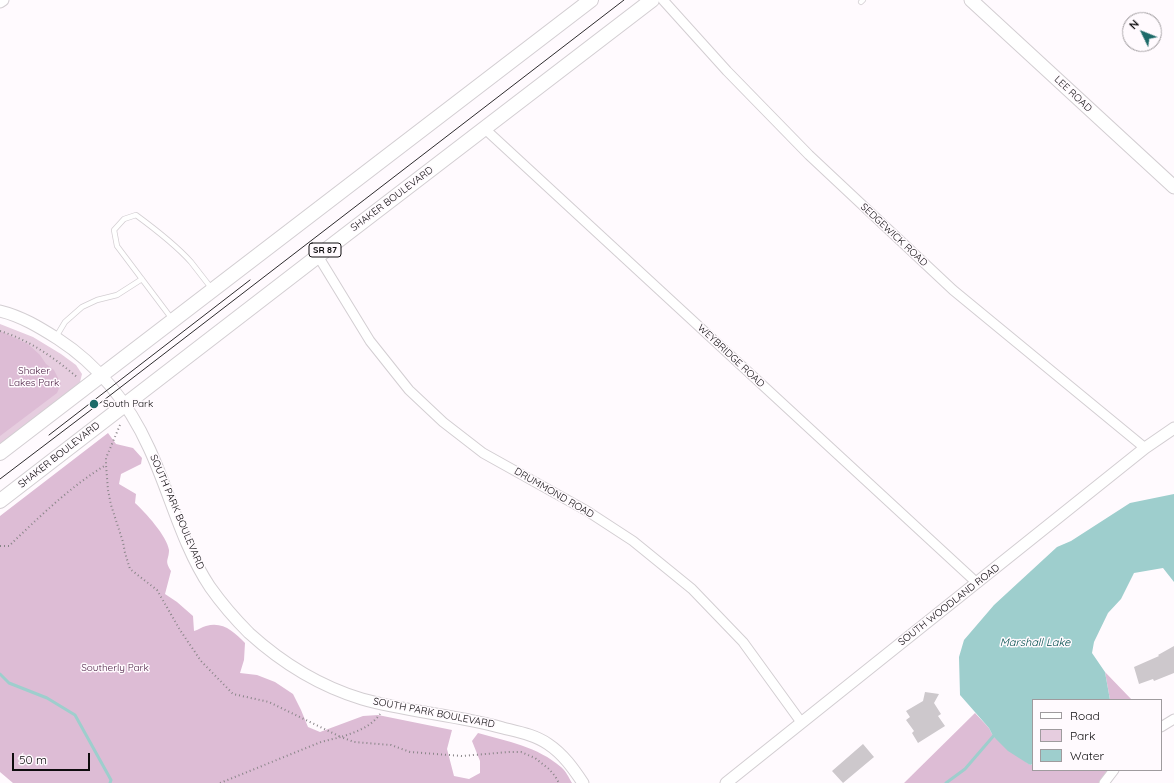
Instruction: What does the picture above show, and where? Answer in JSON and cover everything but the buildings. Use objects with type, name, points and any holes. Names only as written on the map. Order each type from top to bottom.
[{"type":"main road","points":[[0,453],[591,0]]},
{"type":"main road","name":"SHAKER BOULEVARD","points":[[0,501],[652,0]]},
{"type":"main road","name":"LEE ROAD","points":[[971,0],[1174,187]]},
{"type":"street","name":"SEDGEWICK ROAD","points":[[663,0],[727,71],[809,155],[953,290],[1145,448]]},
{"type":"street","name":"WEYBRIDGE ROAD","points":[[485,129],[977,583]]},
{"type":"street","name":"DRUMMOND ROAD","points":[[318,256],[370,341],[409,390],[443,422],[483,453],[587,511],[634,541],[692,589],[742,642],[801,722]]},
{"type":"street","name":"SOUTH PARK BOULEVARD","points":[[0,312],[13,314],[39,327],[70,347],[102,375],[125,405],[149,447],[188,544],[209,585],[222,604],[236,620],[272,654],[315,680],[338,691],[363,699],[487,723],[528,734],[547,744],[562,755],[583,783]]},
{"type":"street","name":"SOUTH WOODLAND ROAD","points":[[726,783],[1145,448],[1174,428]]},
{"type":"street","points":[[1162,726],[1174,719]]},
{"type":"street","points":[[1104,783],[1113,771]]},
{"type":"lane","points":[[173,320],[117,246],[114,230],[124,219],[136,215],[171,243],[190,261],[213,289]]},
{"type":"lane","points":[[56,338],[65,322],[82,307],[97,300],[117,295],[142,279]]},
{"type":"path","points":[[0,331],[20,339],[38,349],[65,366],[77,378],[81,379]]},
{"type":"path","points":[[120,423],[117,434],[106,458],[106,465],[111,505],[124,542],[125,553],[130,569],[157,590],[180,630],[201,661],[233,694],[269,702],[354,742],[391,745],[410,752],[462,756],[521,752],[535,758],[549,769],[559,783]]},
{"type":"path","points":[[0,546],[9,546],[34,521],[93,473],[106,465]]},
{"type":"path","points":[[220,783],[321,742],[354,733],[376,720],[384,704]]},
{"type":"green space","name":"Shaker Lakes Park","points":[[0,324],[33,337],[61,354],[76,365],[82,374],[80,382],[76,387],[0,446]]},
{"type":"green space","name":"Shaker Lakes Park","points":[[0,331],[28,344],[40,355],[46,364],[54,370],[61,384],[57,393],[0,436]]},
{"type":"green space","name":"Southerly Park","points":[[108,433],[116,444],[133,448],[142,458],[141,464],[121,474],[119,484],[136,494],[135,503],[155,525],[167,544],[169,550],[167,562],[171,571],[165,594],[193,616],[194,631],[206,626],[218,625],[228,628],[241,639],[245,643],[244,660],[240,673],[257,675],[275,682],[293,694],[308,727],[320,732],[363,716],[378,715],[452,730],[447,749],[454,776],[469,779],[480,773],[480,761],[472,741],[478,733],[511,742],[542,754],[563,769],[572,783],[13,783],[0,772],[0,516]]},
{"type":"green space","points":[[1105,672],[1131,699],[1110,699]]},
{"type":"green space","points":[[975,713],[989,728],[993,736],[1030,765],[1032,764],[1032,771],[1113,771],[1104,783],[904,783]]},
{"type":"water","name":"Marshall Lake","points":[[1174,494],[1174,582],[1163,568],[1134,573],[1121,599],[1108,613],[1094,642],[1092,653],[1105,672],[1110,699],[1032,699],[1032,764],[1030,765],[1008,751],[993,736],[989,728],[960,695],[959,657],[964,640],[994,605],[1057,547],[1071,541],[1130,503]]},
{"type":"waterway","points":[[0,674],[9,683],[47,698],[75,715],[111,780],[110,783]]},
{"type":"waterway","points":[[946,783],[965,769],[996,733]]},
{"type":"tram line","points":[[0,479],[624,0]]},
{"type":"tram line","points":[[49,435],[250,280]]},
{"type":"place","name":"South Park","points":[[94,404]]}]
